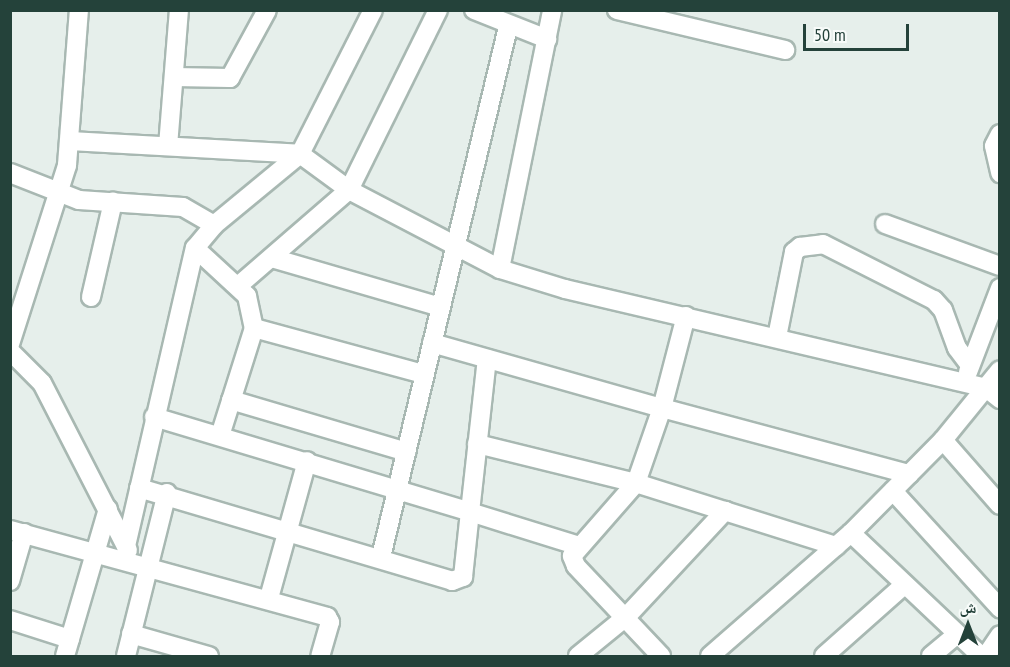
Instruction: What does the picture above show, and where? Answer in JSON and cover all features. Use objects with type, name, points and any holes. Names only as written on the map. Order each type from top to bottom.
[{"type":"street","points":[[10,344],[58,192],[70,141],[79,10]]},
{"type":"street","points":[[168,146],[179,10]]},
{"type":"street","points":[[174,77],[230,78],[267,10]]},
{"type":"street","points":[[126,546],[154,417],[195,248],[214,225],[300,154],[373,10]]},
{"type":"street","points":[[238,286],[349,190],[438,10]]},
{"type":"street","points":[[474,10],[508,27],[547,39]]},
{"type":"street","points":[[500,269],[552,10]]},
{"type":"street","points":[[617,10],[785,50]]},
{"type":"street","points":[[381,557],[400,489],[423,374],[508,27]]},
{"type":"street","points":[[999,134],[994,156],[999,173]]},
{"type":"street","points":[[70,141],[300,154],[349,190],[454,248],[500,269],[565,289],[777,338],[967,374],[993,393]]},
{"type":"street","points":[[10,173],[79,200],[183,207],[214,225]]},
{"type":"street","points":[[91,297],[113,202]]},
{"type":"street","points":[[885,224],[999,266]]},
{"type":"street","points":[[777,338],[794,252],[800,247],[823,244],[934,300],[943,310],[967,374]]},
{"type":"street","points":[[195,248],[247,296],[254,328],[220,435]]},
{"type":"street","points":[[272,258],[441,307]]},
{"type":"street","points":[[967,374],[999,288]]},
{"type":"street","points":[[661,657],[627,616],[576,566],[572,556],[636,483],[662,408],[686,316]]},
{"type":"street","points":[[254,328],[423,374]]},
{"type":"street","points":[[432,343],[909,474]]},
{"type":"street","points":[[10,351],[42,383],[126,546],[141,568]]},
{"type":"street","points":[[139,488],[167,493],[381,557],[452,581],[460,580],[487,359]]},
{"type":"street","points":[[710,657],[851,533],[993,393],[999,370]]},
{"type":"street","points":[[231,400],[406,452]]},
{"type":"street","points":[[154,417],[400,489],[579,546]]},
{"type":"street","points":[[943,440],[999,505]]},
{"type":"street","points":[[477,444],[636,483],[836,546]]},
{"type":"street","points":[[268,598],[307,461]]},
{"type":"street","points":[[893,490],[999,608]]},
{"type":"street","points":[[126,657],[141,568],[167,493]]},
{"type":"street","points":[[65,657],[108,509]]},
{"type":"street","points":[[578,657],[627,616],[725,511]]},
{"type":"street","points":[[10,581],[17,532],[96,552],[141,568],[268,598],[329,618],[320,657]]},
{"type":"street","points":[[851,533],[956,636],[981,657]]},
{"type":"street","points":[[824,657],[904,585]]},
{"type":"street","points":[[10,620],[70,639]]},
{"type":"street","points":[[131,634],[209,657]]},
{"type":"street","points":[[986,657],[999,635]]},
{"type":"street","points":[[932,657],[956,636]]}]
